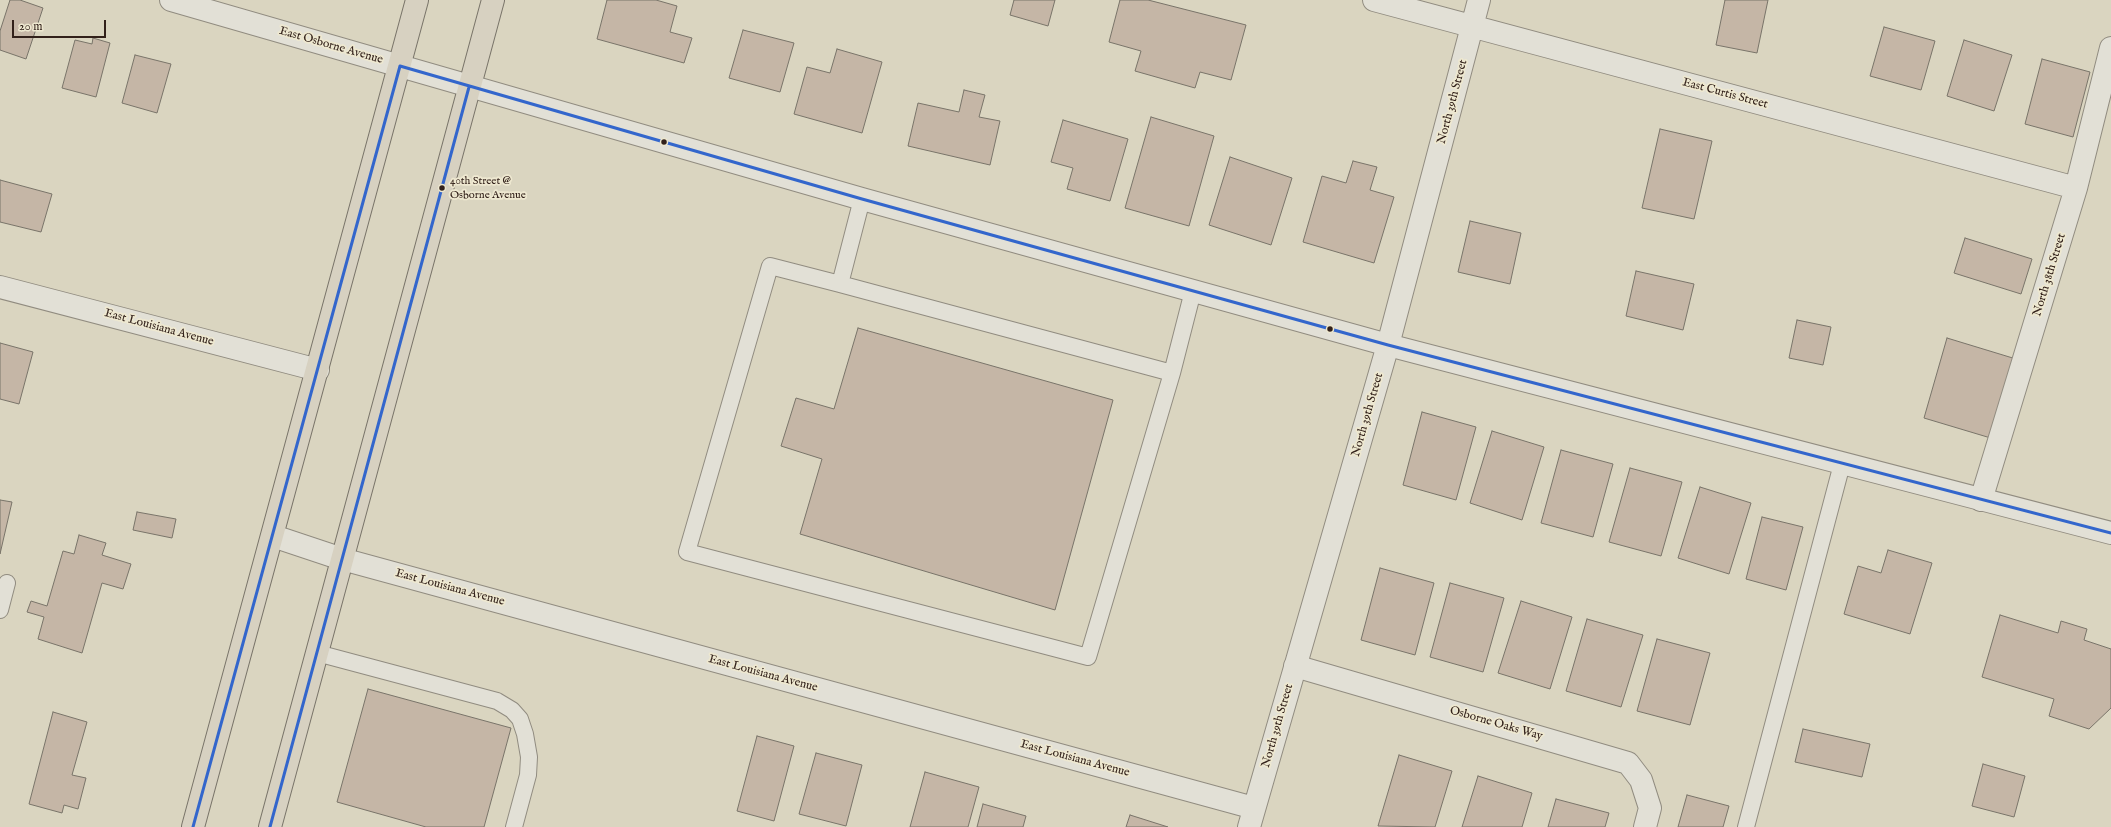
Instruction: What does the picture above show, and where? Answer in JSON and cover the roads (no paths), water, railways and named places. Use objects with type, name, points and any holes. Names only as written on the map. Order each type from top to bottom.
[{"type":"main road","points":[[193,827],[417,0]]},
{"type":"main road","points":[[270,827],[492,0]]},
{"type":"street","name":"East Osborne Avenue","points":[[171,0],[469,87],[1388,345],[2111,533]]},
{"type":"street","name":"East Curtis Street","points":[[1374,0],[2076,188]]},
{"type":"street","name":"North 39th Street","points":[[1252,818],[1388,345],[1479,0]]},
{"type":"street","name":"North 38th Street","points":[[1981,500],[2076,188],[2111,48]]},
{"type":"street","name":"East Louisiana Avenue","points":[[0,287],[318,370]]},
{"type":"street","name":"East Louisiana Avenue","points":[[273,536],[342,559],[1252,818]]},
{"type":"street","name":"Osborne Oaks Way","points":[[1295,666],[1628,763],[1641,780],[1650,808],[1645,827]]},
{"type":"lane","points":[[840,284],[862,198]]},
{"type":"lane","points":[[1172,373],[770,266],[687,552],[1088,657],[1172,373],[1193,291]]},
{"type":"lane","points":[[1746,827],[1842,464]]},
{"type":"lane","points":[[0,610],[7,582]]},
{"type":"lane","points":[[317,653],[497,701],[512,710],[520,720],[525,734],[529,757],[528,775],[514,827]]},
{"type":"place","name":"40th Street @ Osborne Avenue","points":[[442,188]]}]
